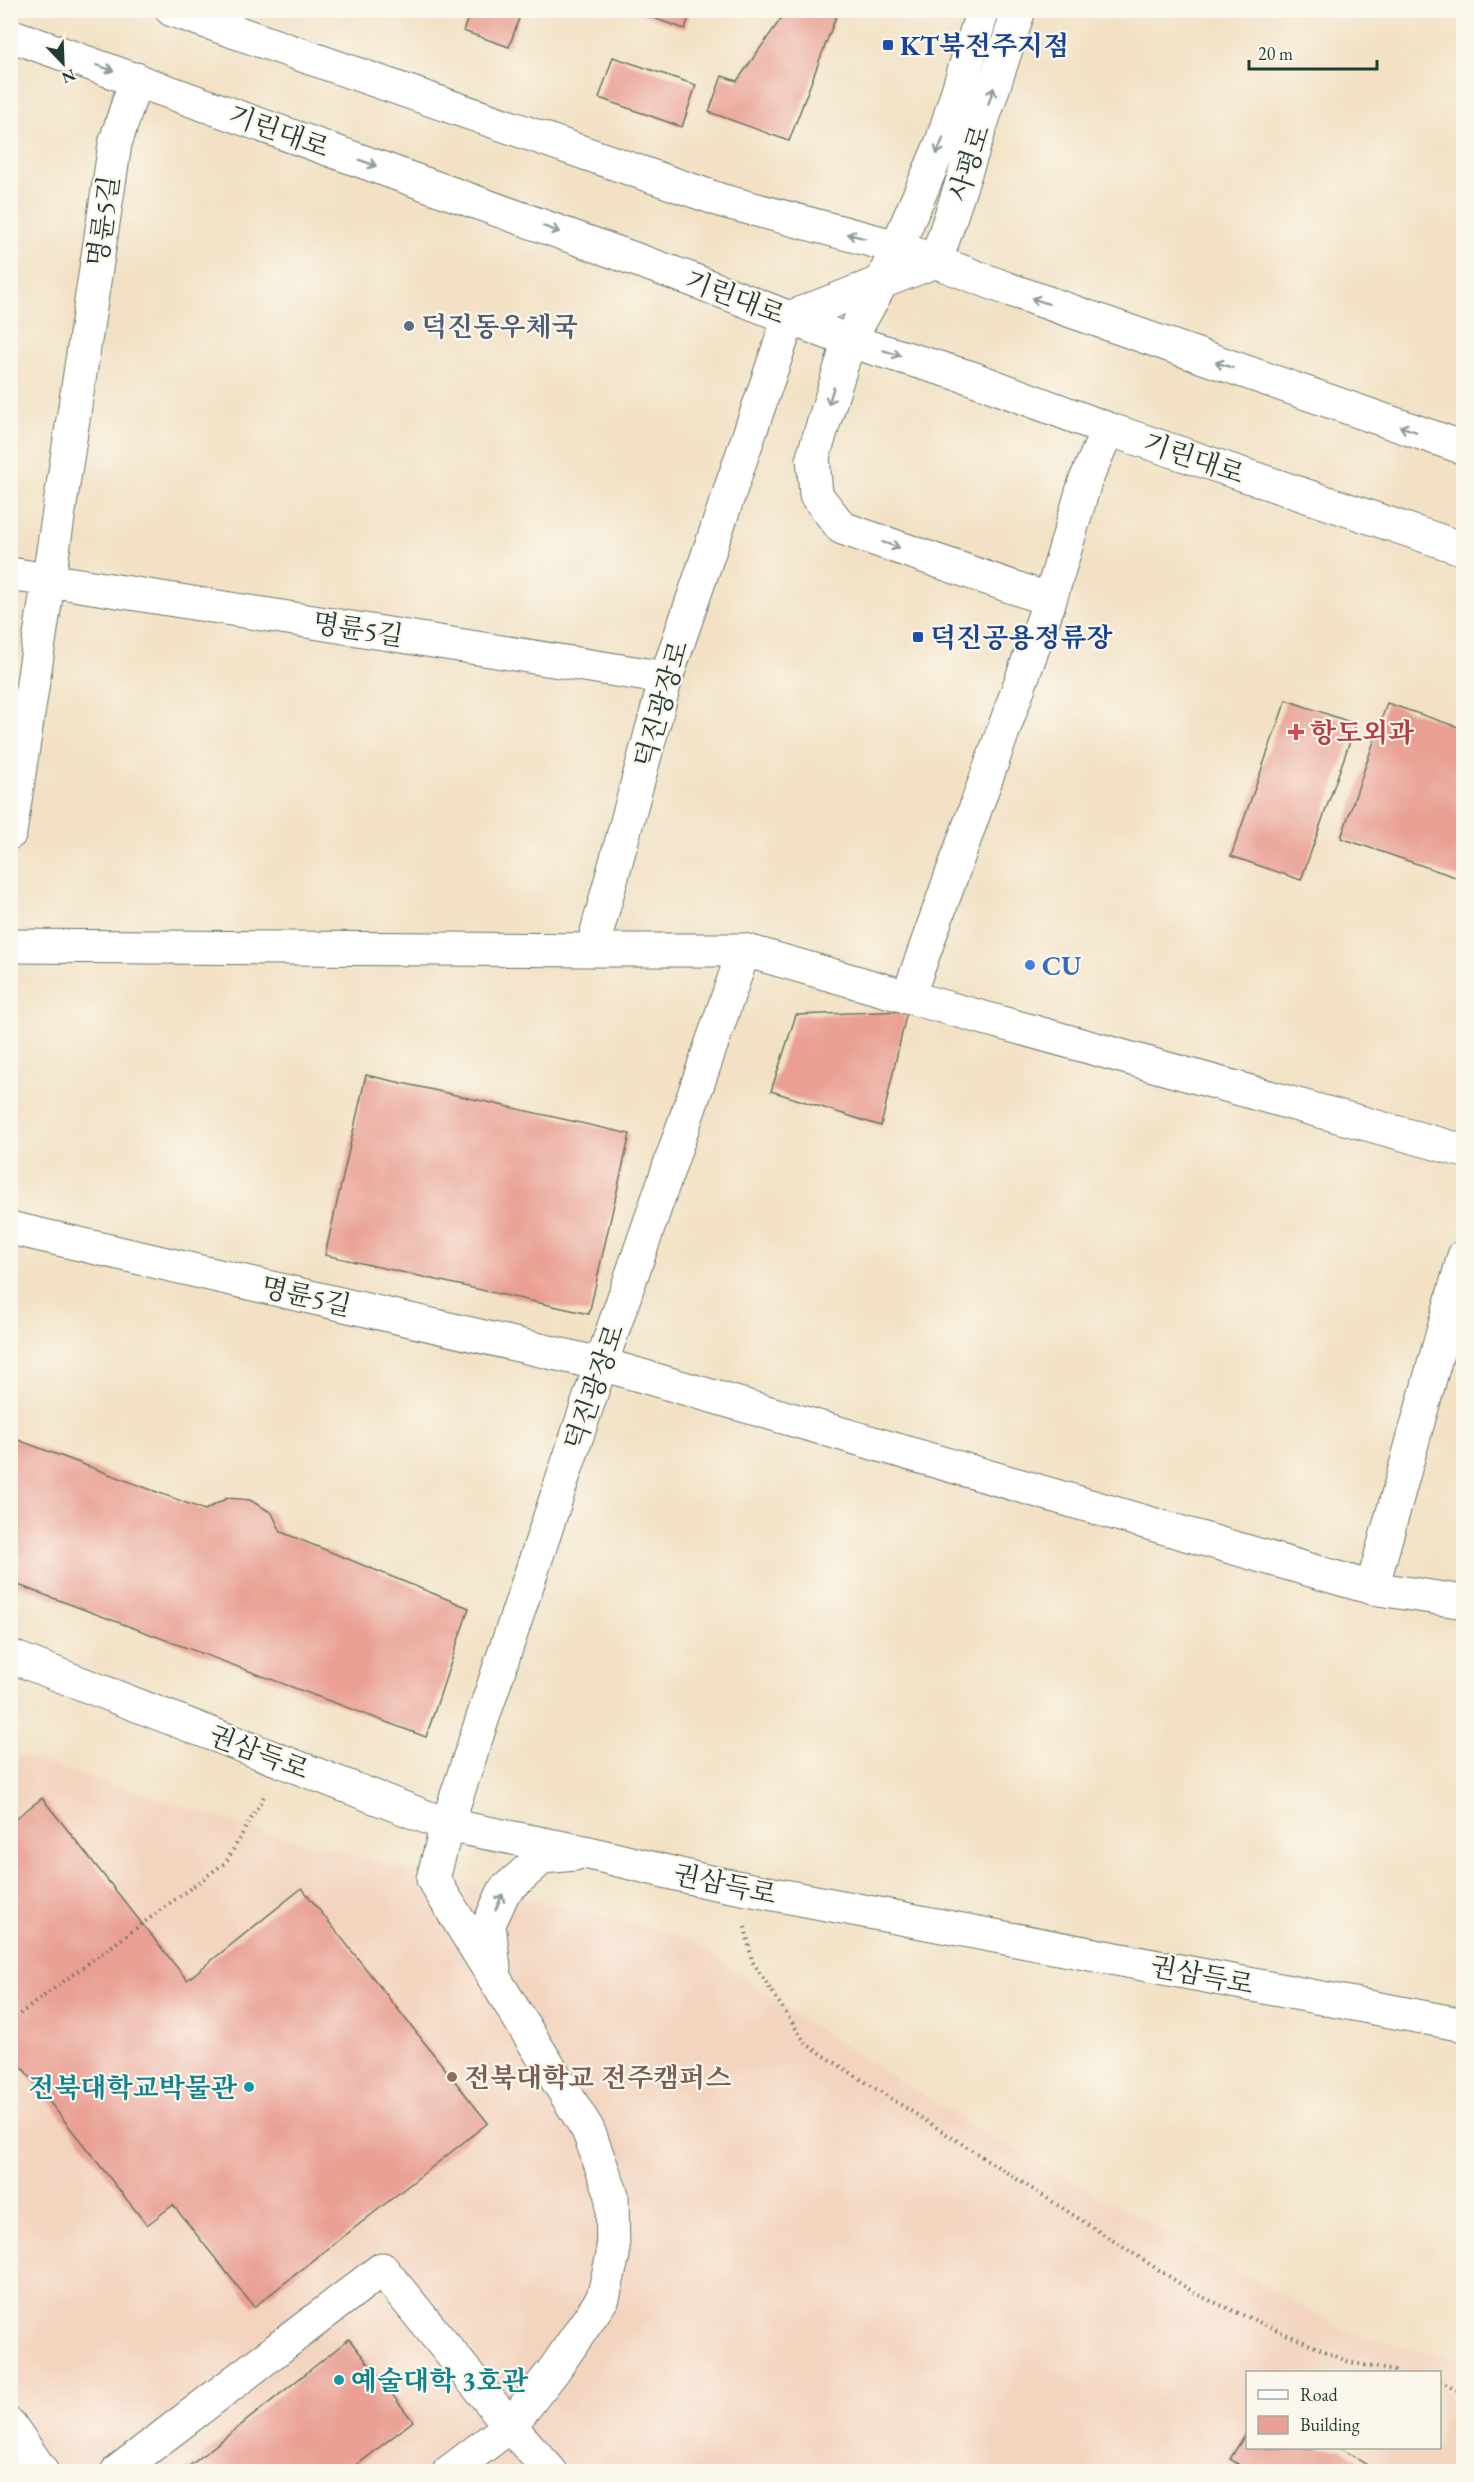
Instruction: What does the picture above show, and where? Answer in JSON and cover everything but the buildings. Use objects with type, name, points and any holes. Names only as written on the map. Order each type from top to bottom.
[{"type":"street","points":[[172,10],[723,201],[897,247],[1008,290],[1464,448]]},
{"type":"street","name":"사평로","points":[[983,10],[942,142],[882,282],[849,341],[813,457],[816,495],[842,528],[1050,600]]},
{"type":"street","name":"사평로","points":[[936,261],[1019,10]]},
{"type":"street","name":"기린대로","points":[[10,35],[690,279],[849,341],[969,377],[1108,429],[1464,549]]},
{"type":"street","name":"명륜5길","points":[[10,833],[115,144],[136,79]]},
{"type":"street","points":[[789,318],[897,247]]},
{"type":"street","points":[[789,318],[936,261]]},
{"type":"street","name":"덕진광장로","points":[[592,950],[666,678],[789,318]]},
{"type":"street","points":[[908,997],[1050,600],[1085,482],[1108,429]]},
{"type":"street","points":[[10,574],[50,580]]},
{"type":"street","name":"명륜5길","points":[[50,580],[666,678]]},
{"type":"street","points":[[10,946],[744,950],[1464,1151]]},
{"type":"street","name":"덕진광장로","points":[[449,2472],[510,2426],[554,2370],[603,2298],[613,2255],[612,2195],[588,2130],[433,1879],[447,1825],[601,1365],[744,950]]},
{"type":"street","name":"명륜5길","points":[[10,1228],[601,1365],[1372,1588],[1464,1602]]},
{"type":"street","points":[[1372,1588],[1464,1256]]},
{"type":"street","name":"권삼득로","points":[[10,1656],[447,1825],[589,1853],[705,1881],[1464,2025]]},
{"type":"street","points":[[495,1978],[489,1924],[504,1891],[543,1857],[589,1853]]},
{"type":"street","points":[[117,2472],[382,2269],[510,2426],[551,2472]]},
{"type":"street","points":[[10,2425],[42,2472]]},
{"type":"path","points":[[10,2021],[226,1862],[267,1791]]},
{"type":"path","points":[[744,1922],[752,1961],[807,2044],[1198,2295],[1349,2362],[1390,2371]]},
{"type":"path","points":[[1441,2382],[1464,2395]]},
{"type":"shaded area","name":"전북대학교 전주캠퍼스","points":[[10,1752],[271,1834],[693,1940],[799,2018],[987,2135],[1351,2333],[1463,2361],[1463,2471],[11,2471]]},
{"type":"place","name":"KT북전주지점","points":[[888,45]]},
{"type":"place","name":"덕진동우체국","points":[[409,326]]},
{"type":"place","name":"덕진공용정류장","points":[[918,637]]},
{"type":"place","name":"항도외과","points":[[1296,732]]},
{"type":"place","name":"CU","points":[[1030,965]]},
{"type":"place","name":"전북대학교 전주캠퍼스","points":[[452,2077]]},
{"type":"place","name":"전북대학교박물관","points":[[249,2087]]},
{"type":"place","name":"예술대학 3호관","points":[[339,2380]]}]
